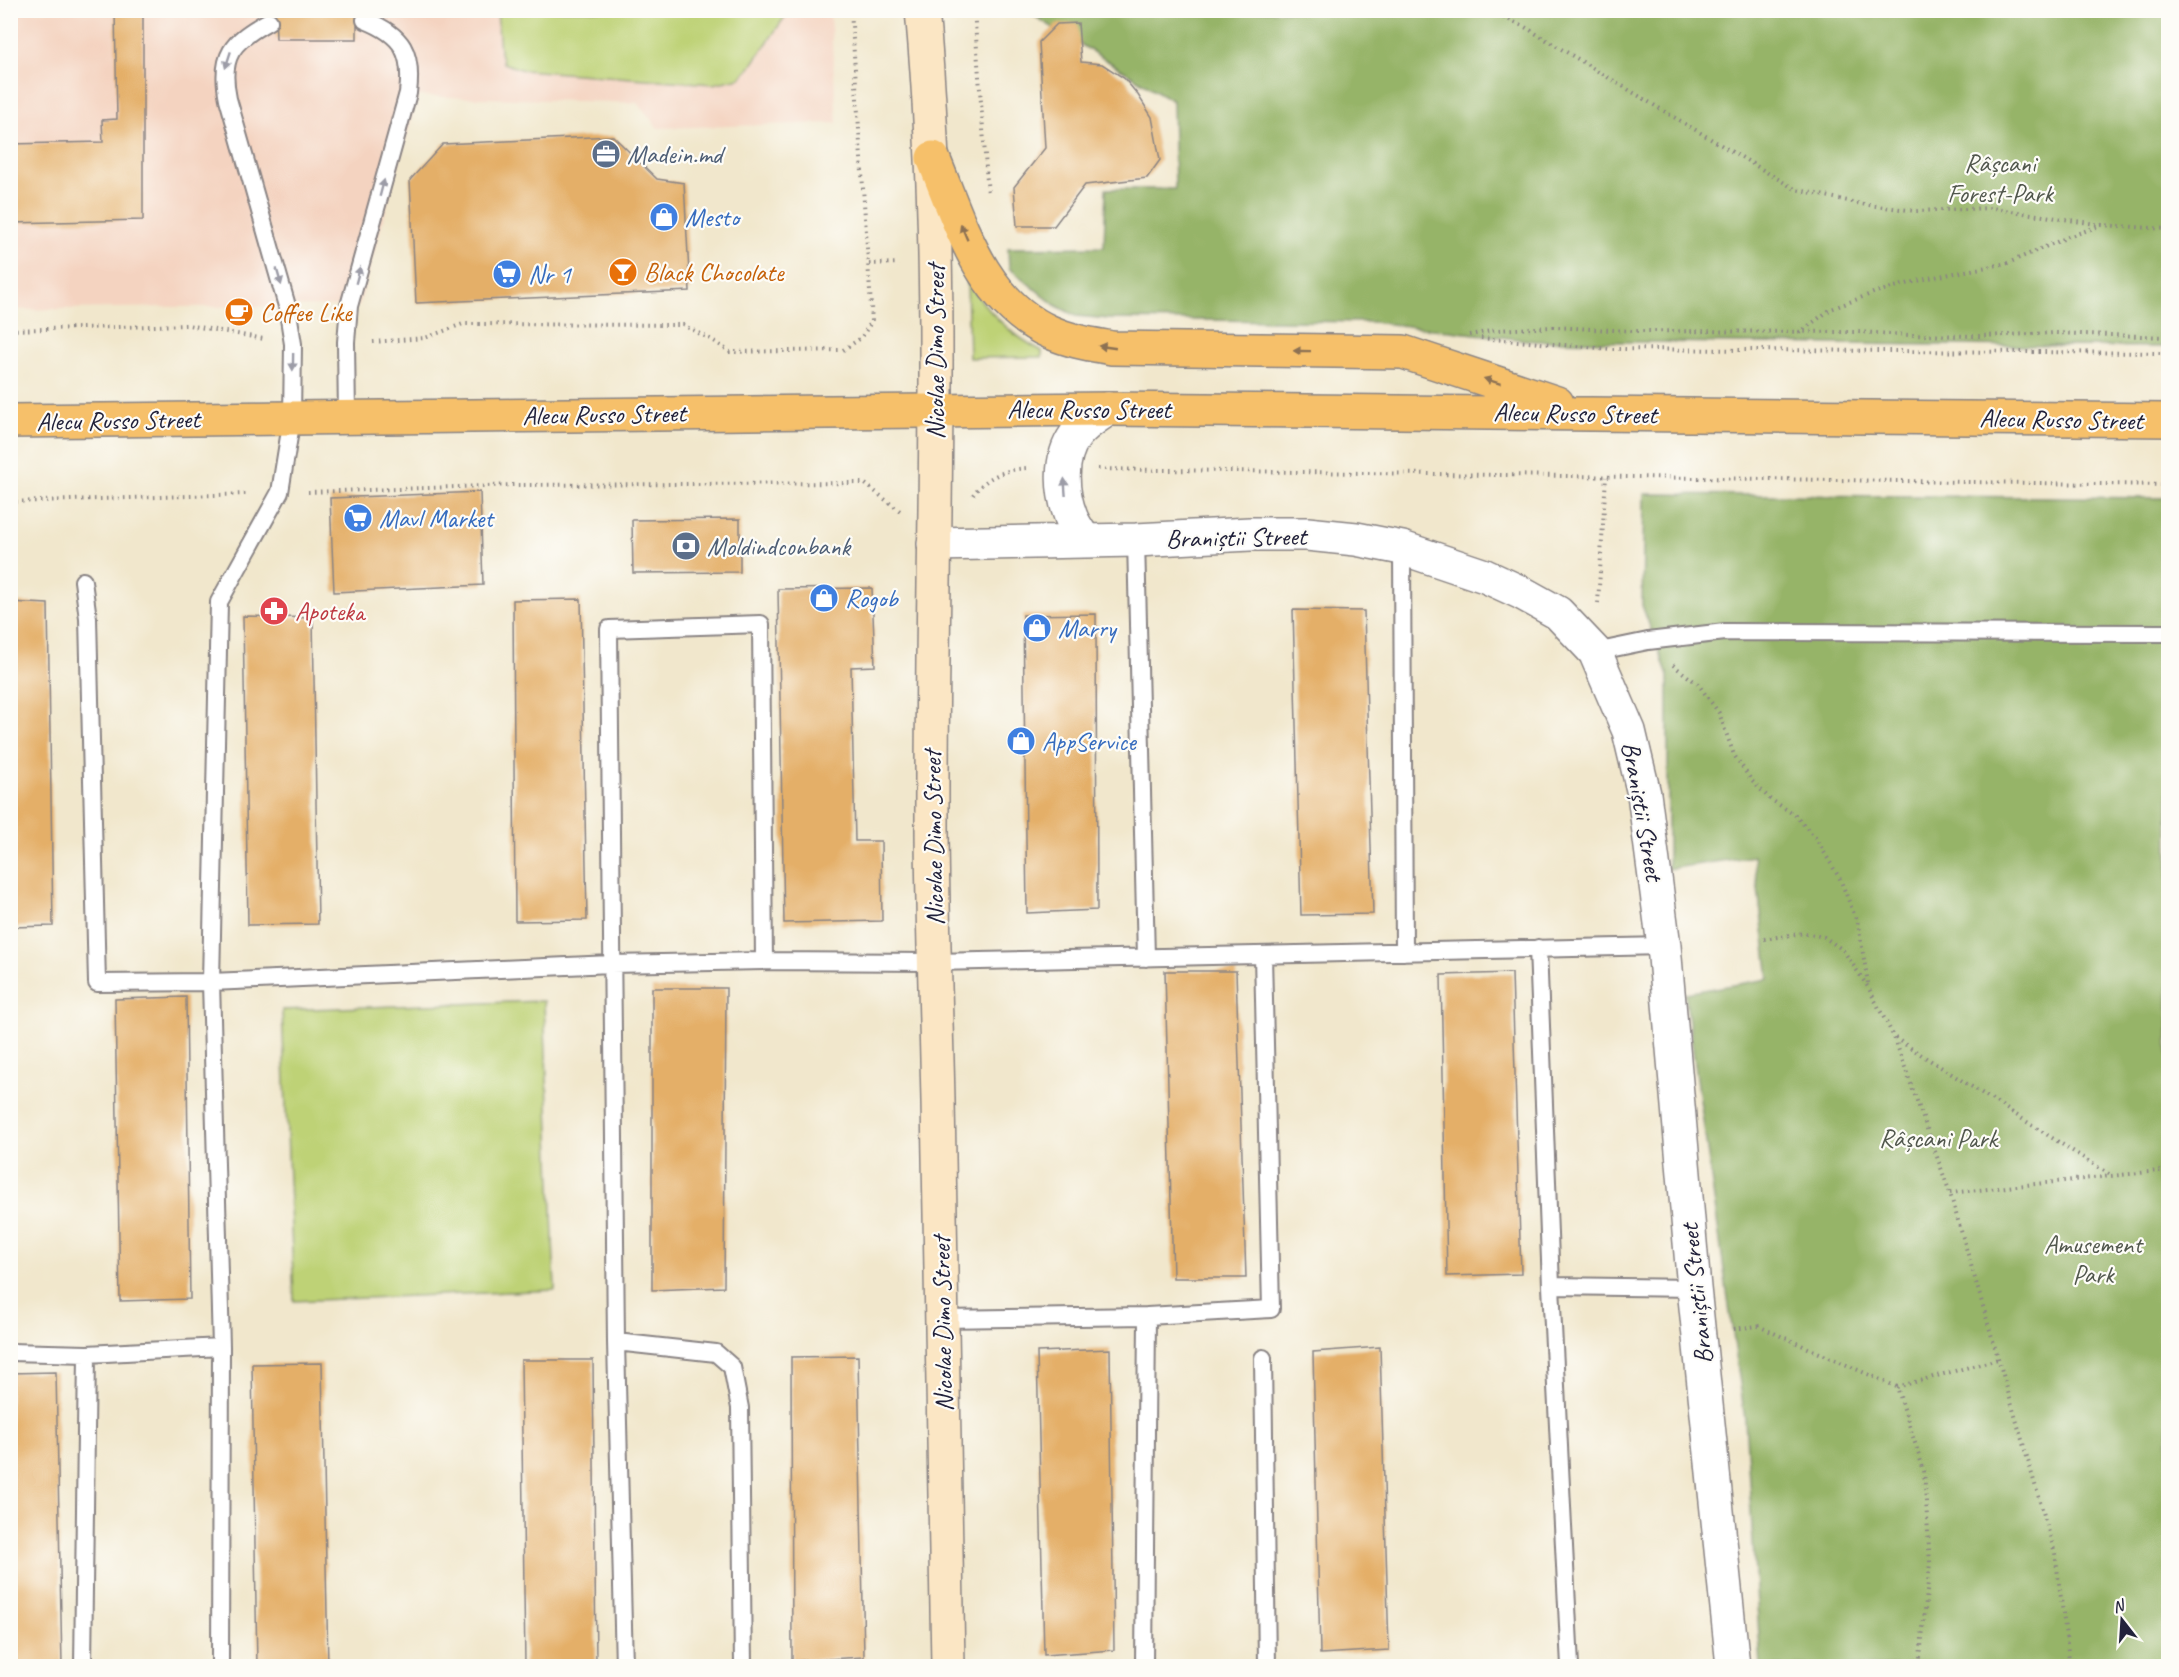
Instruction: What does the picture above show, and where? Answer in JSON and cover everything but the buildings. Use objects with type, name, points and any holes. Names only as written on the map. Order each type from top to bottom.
[{"type":"main road","name":"Nicolae Dimo Street","points":[[922,10],[933,159],[937,410],[933,544],[932,820],[948,1666]]},
{"type":"main road","points":[[933,159],[971,250],[992,285],[1006,302],[1024,317],[1049,332],[1077,342],[1112,348],[1403,352],[1587,413]]},
{"type":"main road","name":"Alecu Russo Street","points":[[10,421],[1108,409],[2169,420]]},
{"type":"street","points":[[1085,541],[1071,518],[1065,496],[1063,468],[1067,451],[1076,435],[1086,424],[1108,409]]},
{"type":"street","name":"Braniștii Street","points":[[933,544],[1136,540],[1250,534],[1307,534],[1356,539],[1402,548],[1485,576],[1522,593],[1558,613],[1595,651],[1629,731],[1644,794],[1664,946],[1694,1288],[1733,1666]]},
{"type":"lane","points":[[346,417],[346,342],[349,306],[408,93],[409,66],[405,52],[396,38],[384,27],[364,20]]},
{"type":"lane","points":[[220,1666],[221,1347],[211,982],[219,602],[280,492],[292,418],[293,344],[287,306],[224,79],[226,63],[232,49],[243,36],[269,21]]},
{"type":"lane","points":[[1136,540],[1146,958]]},
{"type":"lane","points":[[1402,548],[1404,952]]},
{"type":"lane","points":[[84,581],[88,629],[97,983],[211,982],[611,964],[764,961],[935,962],[1664,946]]},
{"type":"lane","points":[[624,1666],[616,1342],[609,628],[760,624],[764,961]]},
{"type":"lane","points":[[1595,651],[1725,632],[2169,633]]},
{"type":"lane","points":[[1538,948],[1551,1286],[1570,1666]]},
{"type":"lane","points":[[942,1319],[1147,1316],[1271,1309],[1263,955]]},
{"type":"lane","points":[[1551,1286],[1694,1288]]},
{"type":"lane","points":[[1144,1666],[1147,1316]]},
{"type":"lane","points":[[616,1342],[716,1353],[732,1367],[740,1408],[743,1666]]},
{"type":"lane","points":[[10,1352],[87,1354],[221,1347]]},
{"type":"lane","points":[[82,1666],[87,1354]]},
{"type":"lane","points":[[1263,1358],[1267,1666]]},
{"type":"path","points":[[346,342],[425,338],[463,324],[683,325],[730,352],[843,350],[861,338],[872,321],[851,10]]},
{"type":"path","points":[[974,10],[989,197]]},
{"type":"path","points":[[1487,10],[1525,27],[1795,189],[1861,204],[1916,211],[1992,208],[2102,225],[2169,229]]},
{"type":"path","points":[[1799,333],[1831,309],[1876,292],[1929,278],[2008,263],[2102,225]]},
{"type":"path","points":[[10,330],[188,325],[293,344]]},
{"type":"path","points":[[2169,337],[2055,333],[1982,336],[1857,332],[1632,331],[1553,327],[1497,330],[1465,336],[1611,349],[2169,353]]},
{"type":"path","points":[[1595,651],[1606,477]]},
{"type":"path","points":[[1647,642],[1682,674],[1698,684],[1719,713],[1734,755],[1752,781],[1770,799],[1796,815],[1815,837],[1840,879],[1858,924],[1868,987]]},
{"type":"path","points":[[1764,939],[1805,933],[1824,937],[1843,950],[1868,987],[1894,1037],[1950,1193],[2055,1553],[2070,1666]]},
{"type":"path","points":[[1894,1037],[2112,1176]]},
{"type":"path","points":[[1950,1193],[2169,1170]]},
{"type":"path","points":[[1758,1326],[1897,1387],[1998,1359]]},
{"type":"path","points":[[1897,1387],[1924,1471],[1930,1563],[1919,1666]]},
{"type":"shaded area","points":[[10,11],[830,11],[837,123],[658,128],[638,103],[418,96],[359,306],[11,310]]},
{"type":"green space","points":[[497,10],[789,11],[749,69],[740,78],[713,84],[523,70],[503,63]]},
{"type":"green space","name":"Râșcani Forest-Park","points":[[1026,11],[2168,11],[2168,347],[1535,341],[1373,322],[1110,319],[1076,316],[1055,305],[1009,268],[1008,248],[1104,247],[1106,189],[1175,189],[1173,101]]},
{"type":"green space","points":[[967,281],[1000,321],[1019,337],[1042,351],[1042,357],[969,358]]},
{"type":"green space","name":"Râșcani Park","points":[[1644,494],[2168,498],[2168,1666],[1761,1666],[1745,1419],[1685,993],[1769,979],[1754,856],[1668,869],[1668,676],[1642,605]]},
{"type":"green space","points":[[544,1001],[555,1290],[294,1301],[282,1010]]},
{"type":"place","name":"Madein.md","points":[[606,154]]},
{"type":"place","name":"Mesto","points":[[664,217]]},
{"type":"place","name":"Black Chocolate","points":[[623,272]]},
{"type":"place","name":"Nr 1","points":[[507,274]]},
{"type":"place","name":"Coffee Like","points":[[239,312]]},
{"type":"place","name":"Mavl Market","points":[[358,518]]},
{"type":"place","name":"Moldindconbank","points":[[686,546]]},
{"type":"place","name":"Rogob","points":[[824,598]]},
{"type":"place","name":"Apoteka","points":[[274,611]]},
{"type":"place","name":"Marry","points":[[1037,628]]},
{"type":"place","name":"AppService","points":[[1021,741]]},
{"type":"park label","name":"Amusement Park","points":[[2093,1259]]}]
